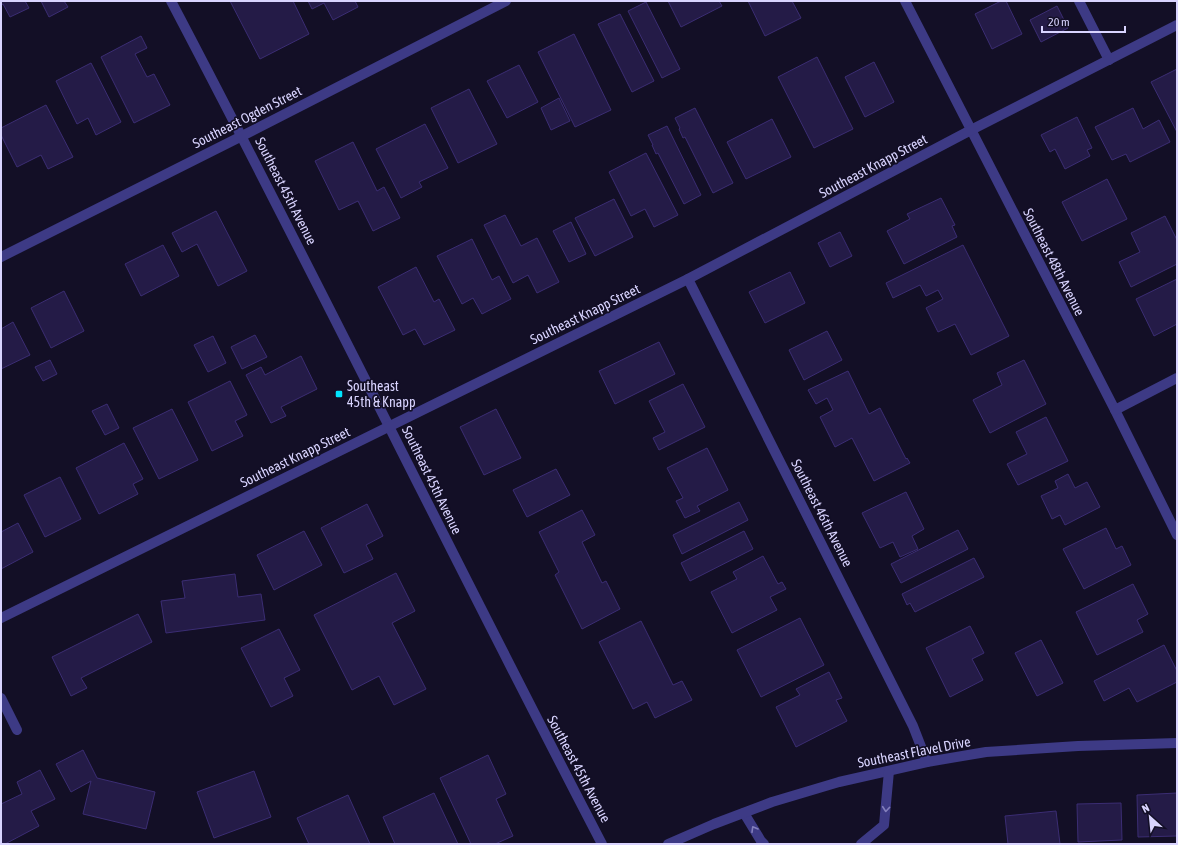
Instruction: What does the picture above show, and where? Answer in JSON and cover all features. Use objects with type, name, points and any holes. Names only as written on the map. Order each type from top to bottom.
[{"type":"street","name":"Southeast 45th Avenue","points":[[171,1],[242,136],[390,426],[513,674],[602,844]]},
{"type":"street","name":"Southeast Ogden Street","points":[[1,257],[506,1]]},
{"type":"street","name":"Southeast 48th Avenue","points":[[905,1],[1177,535]]},
{"type":"street","points":[[1079,1],[1109,60]]},
{"type":"street","name":"Southeast Knapp Street","points":[[1,618],[688,279],[971,130],[1177,26]]},
{"type":"street","name":"Southeast 46th Avenue","points":[[688,279],[913,726],[927,762]]},
{"type":"street","points":[[1114,410],[1177,378]]},
{"type":"street","points":[[1,698],[17,730]]},
{"type":"street","name":"Southeast Flavel Drive","points":[[668,844],[714,824],[772,802],[839,782],[927,762],[994,752],[1078,746],[1177,743]]},
{"type":"street","points":[[861,844],[884,825],[889,771]]},
{"type":"street","points":[[744,813],[764,844]]},
{"type":"building","points":[[1,1],[25,1],[29,8],[10,17],[3,4],[1,5]]},
{"type":"building","points":[[41,1],[64,1],[68,7],[49,17]]},
{"type":"building","points":[[230,1],[293,1],[309,34],[260,59]]},
{"type":"building","points":[[308,1],[355,1],[358,7],[333,20],[324,3],[312,9]]},
{"type":"building","points":[[668,1],[719,1],[722,6],[681,27]]},
{"type":"building","points":[[748,1],[792,1],[801,18],[765,36]]},
{"type":"building","points":[[1001,1],[1006,1],[1022,34],[992,49],[975,14]]},
{"type":"building","points":[[646,2],[680,69],[662,78],[628,11]]},
{"type":"building","points":[[1057,6],[1068,28],[1041,42],[1030,20]]},
{"type":"building","points":[[620,14],[654,81],[632,92],[598,24]]},
{"type":"building","points":[[574,34],[611,110],[575,127],[538,52]]},
{"type":"building","points":[[141,36],[147,48],[135,54],[147,77],[154,74],[170,105],[134,123],[101,57]]},
{"type":"building","points":[[817,57],[853,129],[814,148],[778,77]]},
{"type":"building","points":[[874,62],[894,102],[865,117],[845,77]]},
{"type":"building","points":[[91,63],[121,122],[96,135],[88,118],[77,124],[56,81]]},
{"type":"building","points":[[519,65],[538,102],[507,118],[487,81]]},
{"type":"building","points":[[1177,69],[1177,132],[1151,82]]},
{"type":"building","points":[[469,89],[497,144],[458,163],[431,108]]},
{"type":"building","points":[[559,98],[570,121],[551,130],[541,108]]},
{"type":"building","points":[[46,105],[73,157],[48,169],[41,155],[17,167],[1,135],[1,128]]},
{"type":"building","points":[[695,108],[733,183],[713,193],[685,137],[683,138],[675,118]]},
{"type":"building","points":[[1133,108],[1143,129],[1159,120],[1170,142],[1130,162],[1126,154],[1112,160],[1095,127]]},
{"type":"building","points":[[1077,117],[1092,148],[1087,150],[1090,156],[1065,169],[1055,149],[1050,152],[1041,135]]},
{"type":"building","points":[[772,119],[791,157],[746,179],[727,142]]},
{"type":"building","points":[[425,124],[448,168],[419,182],[422,187],[401,198],[376,149]]},
{"type":"building","points":[[667,126],[701,195],[684,204],[658,153],[656,154],[648,135]]},
{"type":"building","points":[[353,142],[377,191],[384,187],[400,218],[373,231],[358,201],[339,210],[315,161]]},
{"type":"building","points":[[646,153],[678,215],[654,227],[645,209],[631,216],[609,172]]},
{"type":"building","points":[[1107,179],[1127,219],[1082,241],[1062,202]]},
{"type":"building","points":[[941,198],[955,225],[952,226],[957,237],[904,264],[887,231],[910,219],[907,214]]},
{"type":"building","points":[[614,199],[633,237],[595,256],[575,218]]},
{"type":"building","points":[[216,211],[247,271],[218,286],[197,244],[182,252],[172,233]]},
{"type":"building","points":[[505,215],[521,246],[537,238],[559,282],[537,293],[528,275],[513,283],[484,225]]},
{"type":"building","points":[[1165,216],[1177,240],[1177,264],[1131,287],[1119,262],[1140,252],[1131,233]]},
{"type":"building","points":[[571,222],[586,254],[569,262],[553,231]]},
{"type":"building","points":[[840,232],[852,256],[830,267],[818,243]]},
{"type":"building","points":[[472,239],[492,280],[499,276],[511,299],[482,314],[473,298],[462,304],[437,256]]},
{"type":"building","points":[[163,245],[179,276],[141,296],[125,264]]},
{"type":"building","points":[[963,245],[1009,336],[971,355],[955,324],[938,332],[926,308],[943,299],[938,290],[926,296],[920,285],[893,298],[886,283]]},
{"type":"building","points":[[416,267],[434,302],[439,299],[455,330],[424,345],[415,329],[403,335],[378,287]]},
{"type":"building","points":[[790,272],[805,303],[765,323],[749,292]]},
{"type":"building","points":[[1177,279],[1177,324],[1154,336],[1136,299]]},
{"type":"building","points":[[64,291],[84,331],[51,348],[31,308]]},
{"type":"building","points":[[13,322],[30,355],[1,369],[1,329]]},
{"type":"building","points":[[827,331],[842,360],[804,380],[789,350]]},
{"type":"building","points":[[255,335],[267,357],[242,369],[231,347]]},
{"type":"building","points":[[213,336],[226,363],[208,372],[194,345]]},
{"type":"building","points":[[659,342],[675,374],[615,404],[599,371]]},
{"type":"building","points":[[301,356],[317,389],[281,407],[286,416],[271,423],[246,375],[261,367],[265,375]]},
{"type":"building","points":[[50,360],[57,374],[43,381],[35,367]]},
{"type":"building","points":[[1024,360],[1046,404],[990,433],[973,400],[1002,385],[997,373]]},
{"type":"building","points":[[848,371],[869,414],[880,408],[906,459],[907,458],[910,463],[874,481],[852,438],[835,447],[820,417],[833,410],[827,398],[816,404],[808,390]]},
{"type":"building","points":[[230,381],[247,415],[235,421],[243,436],[212,451],[188,402]]},
{"type":"building","points":[[683,384],[705,427],[659,450],[653,438],[665,432],[649,401]]},
{"type":"building","points":[[107,404],[119,428],[105,435],[92,411]]},
{"type":"building","points":[[172,409],[198,460],[159,479],[133,428]]},
{"type":"building","points":[[496,409],[521,458],[484,475],[460,427]]},
{"type":"building","points":[[1046,417],[1068,461],[1018,485],[1007,464],[1027,454],[1016,432]]},
{"type":"building","points":[[124,443],[143,479],[133,484],[138,494],[99,514],[76,468]]},
{"type":"building","points":[[707,448],[728,490],[697,506],[700,511],[685,518],[676,501],[683,498],[667,468]]},
{"type":"building","points":[[556,469],[570,495],[527,517],[513,490]]},
{"type":"building","points":[[1068,474],[1075,488],[1087,482],[1100,507],[1065,525],[1060,515],[1052,519],[1041,496],[1058,488],[1055,481]]},
{"type":"building","points":[[60,477],[81,519],[45,537],[24,495]]},
{"type":"building","points":[[906,492],[924,529],[912,536],[918,549],[900,557],[893,542],[880,548],[862,513]]},
{"type":"building","points":[[739,502],[748,520],[682,554],[673,535]]},
{"type":"building","points":[[367,504],[383,536],[366,545],[373,559],[344,573],[321,528]]},
{"type":"building","points":[[582,510],[595,535],[582,542],[602,583],[606,581],[620,609],[582,629],[555,575],[559,572],[539,532]]},
{"type":"building","points":[[18,523],[33,552],[1,569],[1,532]]},
{"type":"building","points":[[1106,528],[1116,549],[1122,546],[1131,565],[1084,589],[1063,549]]},
{"type":"building","points":[[958,530],[968,549],[901,583],[891,564]]},
{"type":"building","points":[[304,531],[322,565],[274,590],[257,555]]},
{"type":"building","points":[[744,531],[753,549],[690,581],[681,563]]},
{"type":"building","points":[[763,556],[778,584],[782,582],[786,589],[770,597],[777,610],[732,633],[711,592],[737,579],[733,572]]},
{"type":"building","points":[[974,558],[984,577],[915,612],[910,603],[907,605],[902,594]]},
{"type":"building","points":[[396,573],[415,611],[392,623],[426,689],[394,705],[379,676],[352,690],[314,615]]},
{"type":"building","points":[[235,574],[238,597],[261,594],[265,620],[166,633],[161,601],[185,598],[182,581]]},
{"type":"building","points":[[1133,584],[1148,614],[1137,620],[1143,632],[1097,655],[1076,612]]},
{"type":"building","points":[[138,614],[152,642],[81,678],[87,688],[71,696],[52,657]]},
{"type":"building","points":[[800,618],[824,665],[761,697],[737,650]]},
{"type":"building","points":[[641,621],[673,685],[682,681],[692,700],[655,718],[647,702],[633,709],[599,642]]},
{"type":"building","points":[[970,626],[984,653],[972,659],[983,680],[950,697],[926,648]]},
{"type":"building","points":[[279,629],[300,670],[284,678],[293,696],[271,707],[241,648]]},
{"type":"building","points":[[1041,640],[1063,683],[1037,696],[1015,653]]},
{"type":"building","points":[[1164,645],[1177,671],[1177,682],[1137,702],[1129,688],[1104,701],[1094,681]]},
{"type":"building","points":[[829,672],[842,698],[836,700],[847,721],[796,747],[776,707],[800,695],[796,689]]},
{"type":"building","points":[[83,750],[97,778],[155,792],[146,829],[83,814],[91,781],[71,792],[56,764]]},
{"type":"building","points":[[488,755],[506,794],[496,799],[513,836],[495,844],[471,844],[440,778]]},
{"type":"building","points":[[40,770],[55,799],[31,811],[39,826],[5,844],[1,844],[1,804],[22,794],[17,782]]},
{"type":"building","points":[[254,771],[271,817],[214,838],[197,792]]},
{"type":"building","points":[[434,793],[458,844],[395,844],[383,817]]},
{"type":"building","points":[[1177,793],[1177,836],[1138,837],[1137,795]]},
{"type":"building","points":[[348,795],[370,844],[309,844],[297,818]]},
{"type":"building","points":[[1121,803],[1122,840],[1078,842],[1077,804]]},
{"type":"building","points":[[1056,811],[1060,844],[1008,844],[1005,816]]},
{"type":"place","name":"Southeast 45th & Knapp","points":[[339,394]]}]
